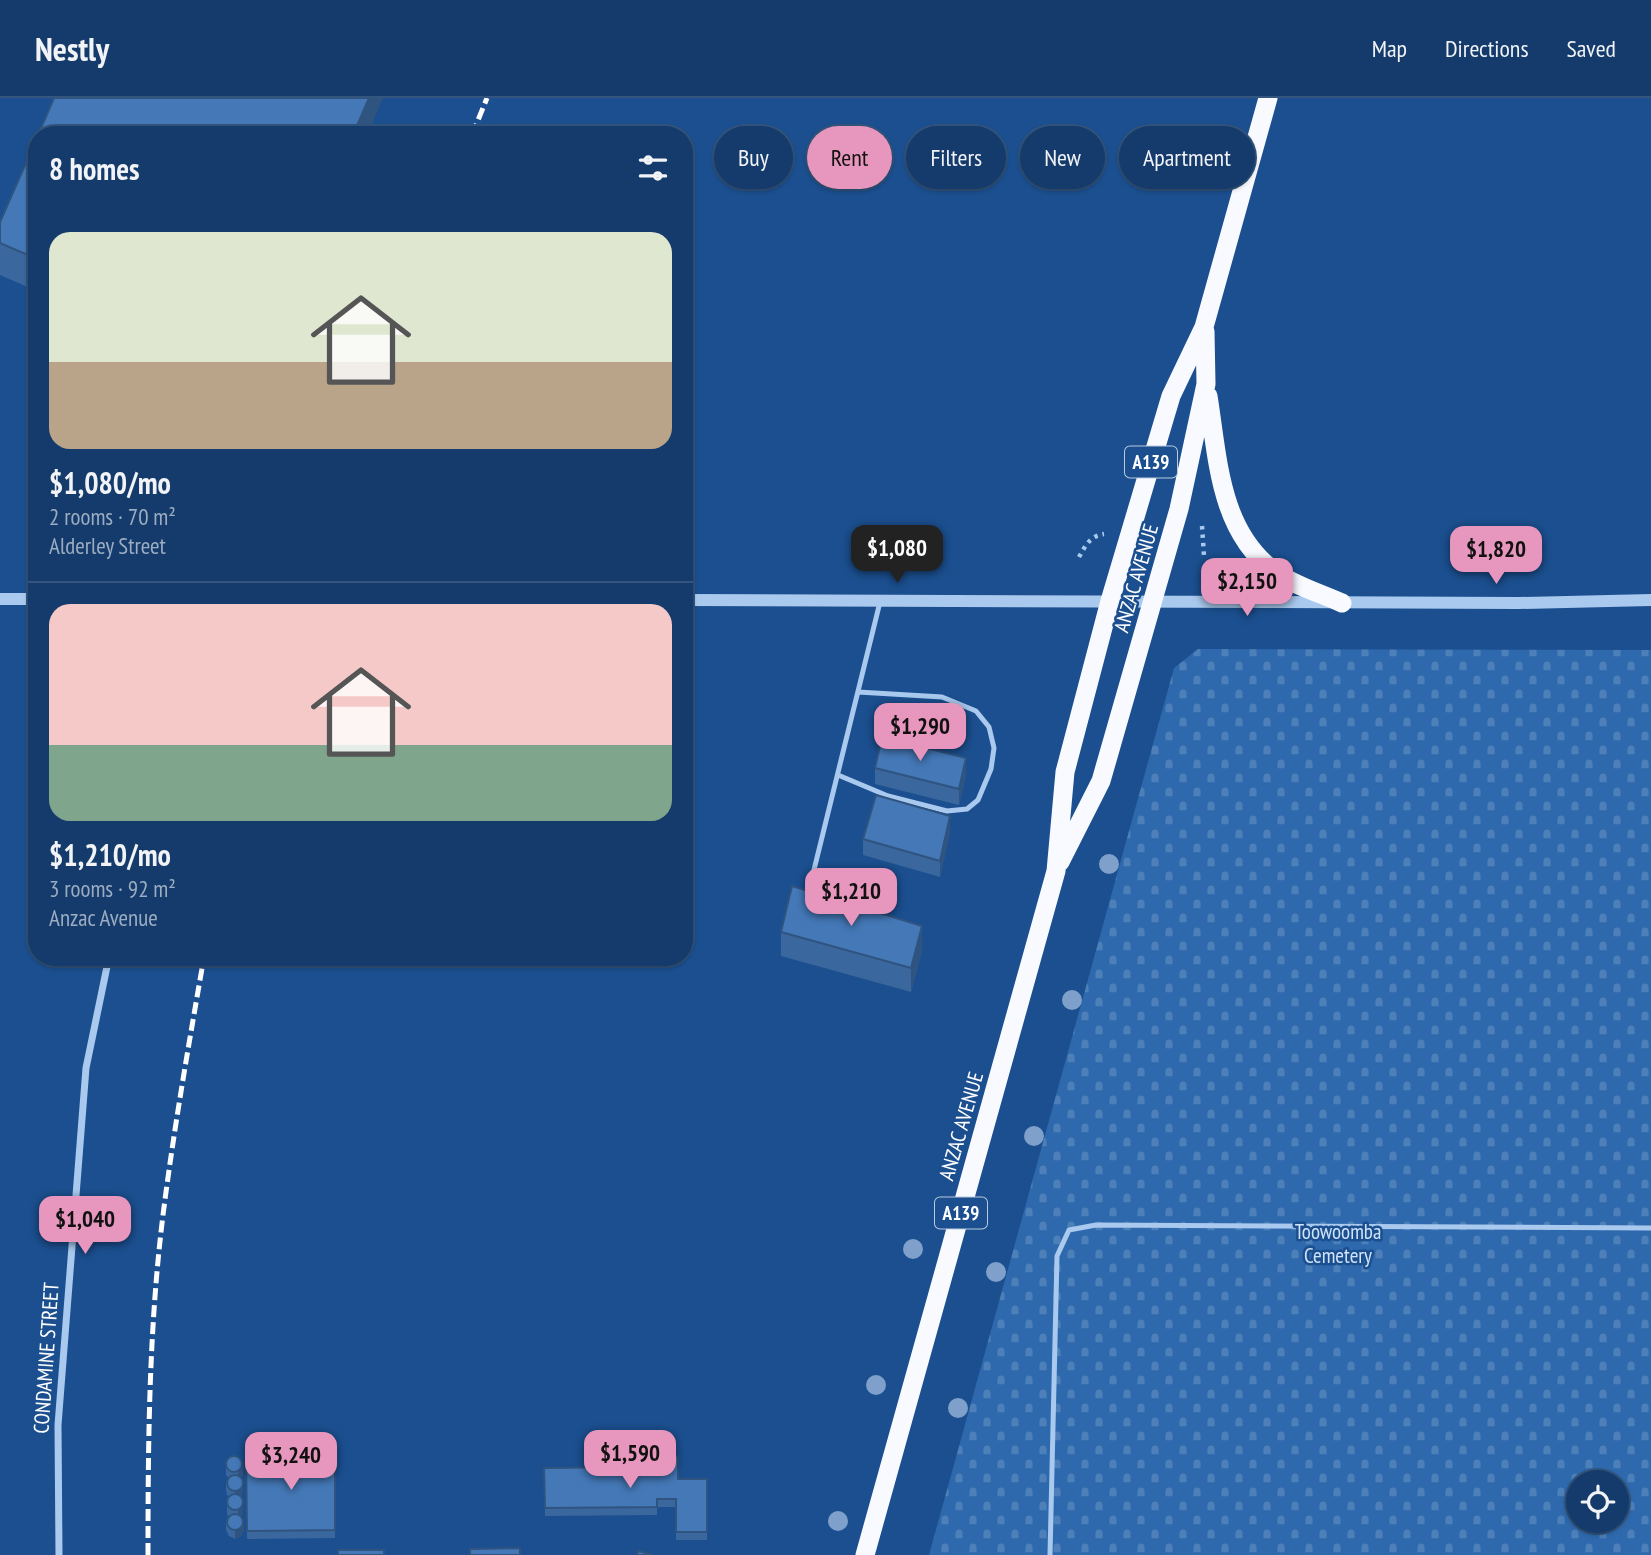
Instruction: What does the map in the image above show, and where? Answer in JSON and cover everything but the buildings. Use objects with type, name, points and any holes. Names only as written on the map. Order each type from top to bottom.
[{"type":"highway","name":"ANZAC AVENUE","points":[[865,1555],[1056,871],[1065,772],[1110,601],[1171,396],[1205,327],[1268,98]]},
{"type":"highway","name":"ANZAC AVENUE","points":[[1056,871],[1101,781],[1179,509],[1206,384],[1205,327]]},
{"type":"highway","points":[[1206,384],[1224,496],[1237,529],[1256,556],[1276,573],[1342,603]]},
{"type":"street","points":[[0,598],[28,599]]},
{"type":"street","points":[[693,600],[1519,603],[1651,600]]},
{"type":"street","name":"CONDAMINE STREET","points":[[59,1555],[58,1424],[85,1082],[107,966]]},
{"type":"lane","points":[[808,907],[811,882],[880,601]]},
{"type":"lane","points":[[838,775],[888,796],[947,811],[967,808],[978,800],[991,769],[994,748],[989,727],[976,711],[942,696],[858,692]]},
{"type":"lane","points":[[1050,1555],[1057,1256],[1069,1230],[1097,1225],[1651,1228]]},
{"type":"path","points":[[1202,526],[1204,556]]},
{"type":"path","points":[[1079,557],[1095,535],[1104,534]]},
{"type":"green space","name":"Toowoomba Cemetery","points":[[1198,649],[1651,650],[1651,1555],[929,1555],[1174,668]]},
{"type":"railway","points":[[476,126],[487,98]]},
{"type":"railway","points":[[148,1555],[150,1385],[158,1257],[172,1150],[202,966]]}]
